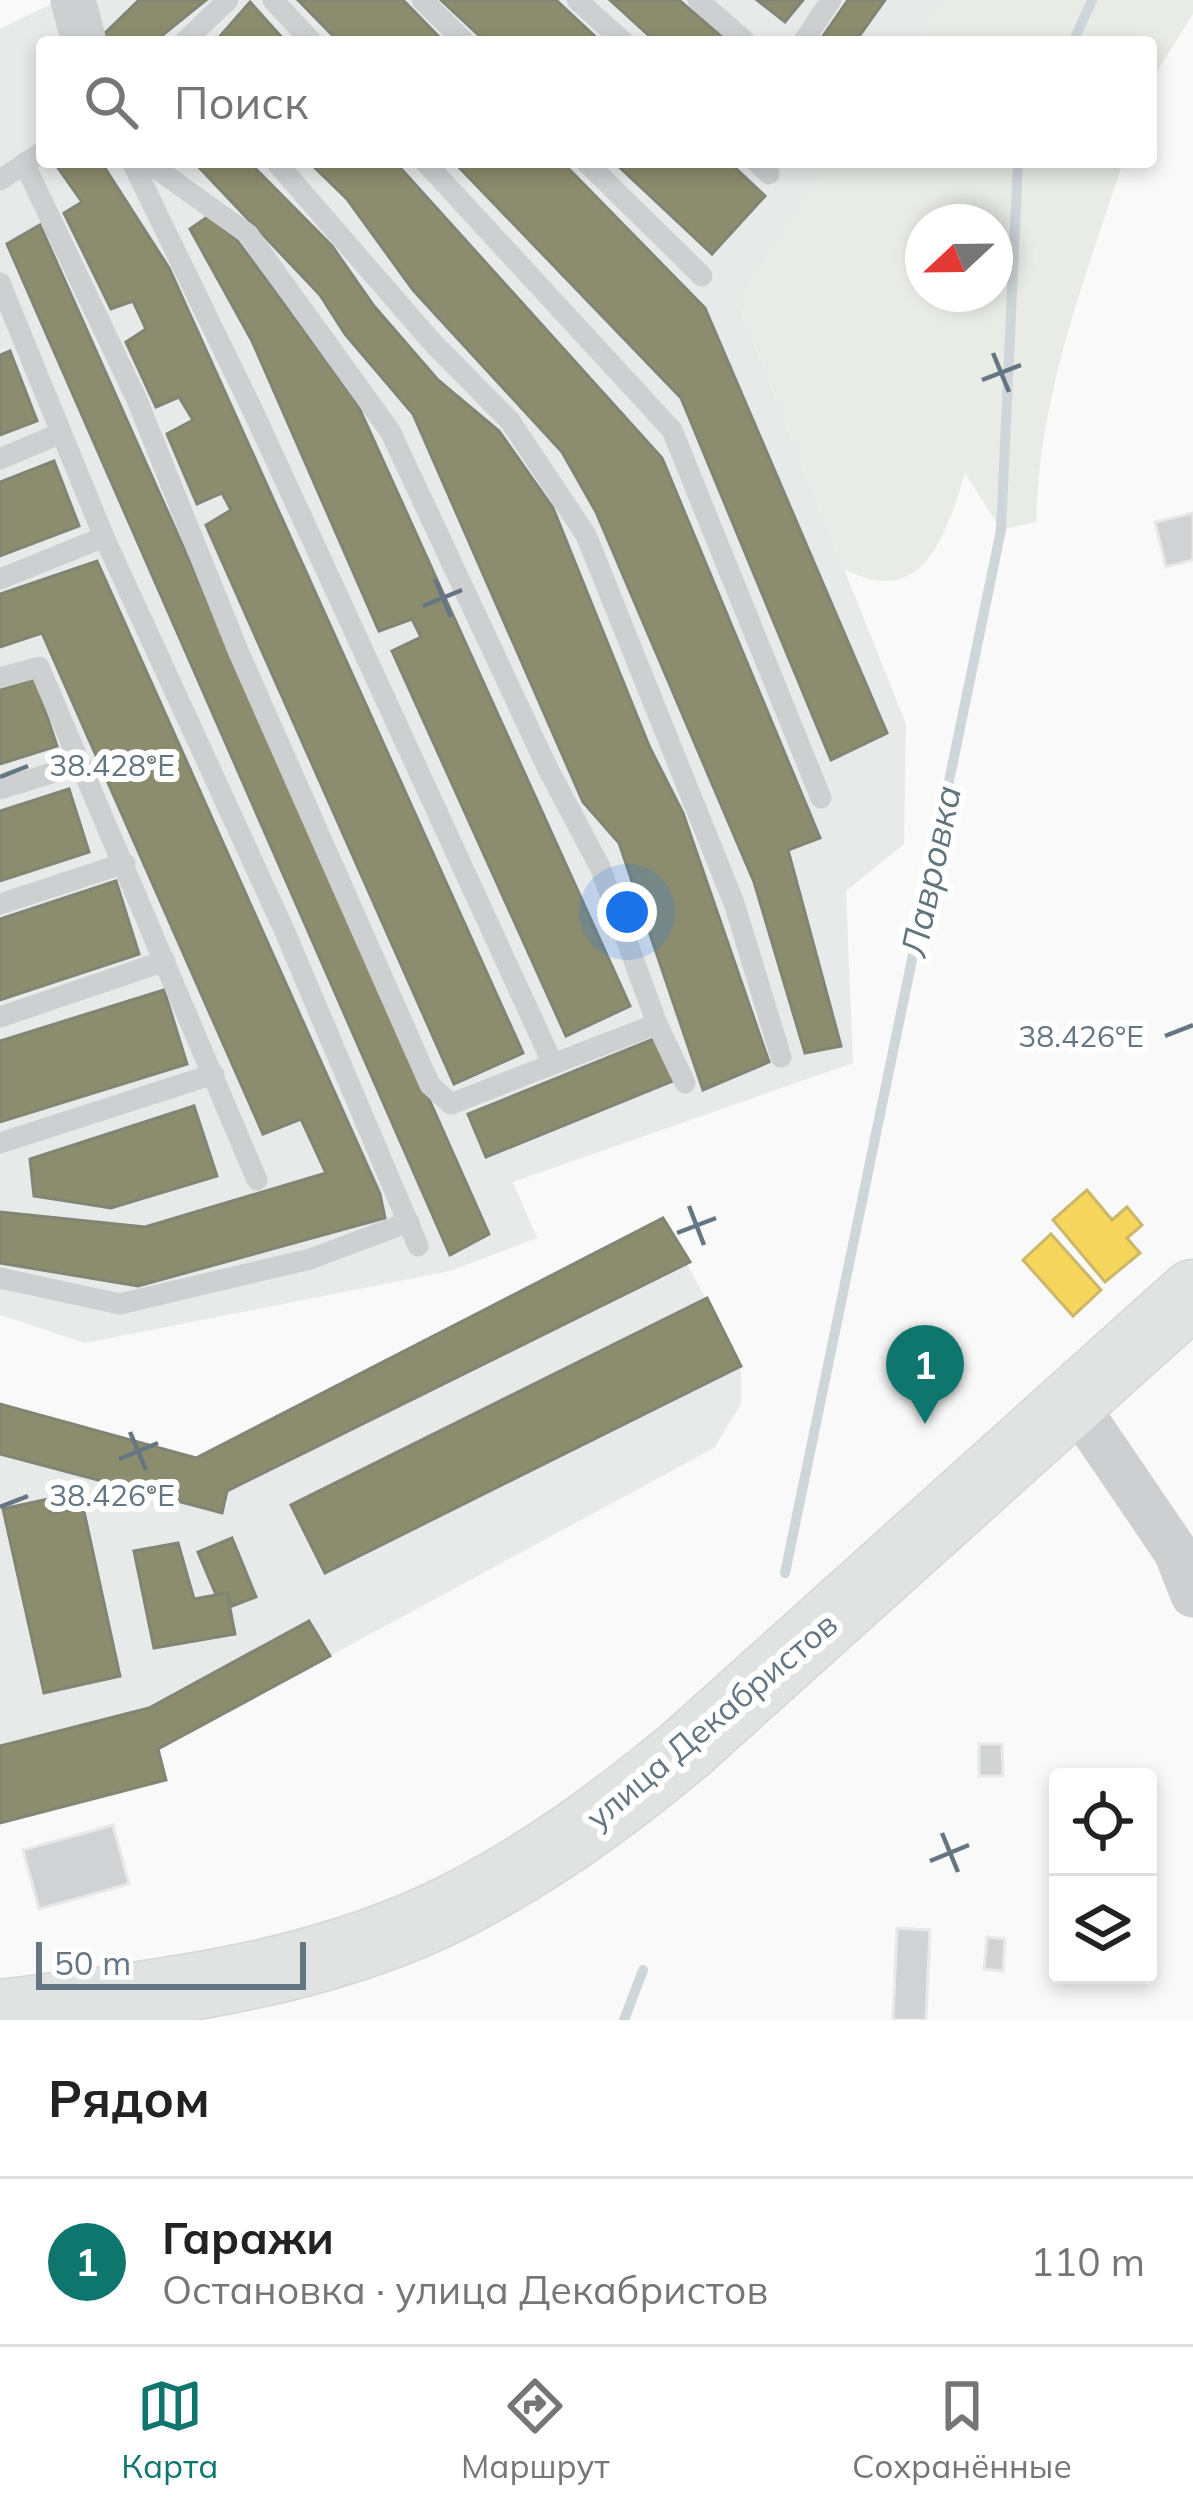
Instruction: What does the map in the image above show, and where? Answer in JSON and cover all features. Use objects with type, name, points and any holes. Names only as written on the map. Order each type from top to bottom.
[{"type":"highway","name":"улица Декабристов","points":[[0,2014],[252,1976],[327,1955],[456,1906],[531,1865],[608,1814],[686,1749],[1193,1293]]},
{"type":"street","points":[[1074,1402],[1176,1552],[1193,1595]]},
{"type":"lane","points":[[190,36],[228,0]]},
{"type":"lane","points":[[273,0],[306,36]]},
{"type":"lane","points":[[422,0],[459,36]]},
{"type":"lane","points":[[577,0],[616,36]]},
{"type":"lane","points":[[698,0],[739,36]]},
{"type":"lane","points":[[807,36],[831,0]]},
{"type":"lane","points":[[0,180],[33,158]]},
{"type":"lane","points":[[37,168],[239,653],[430,1085],[451,1104],[657,1024]]},
{"type":"lane","points":[[135,168],[253,412],[553,1064]]},
{"type":"lane","points":[[155,168],[248,234],[390,430],[599,867],[657,1024],[685,1083]]},
{"type":"lane","points":[[281,168],[432,342],[510,421],[586,535],[734,903],[781,1057]]},
{"type":"lane","points":[[431,168],[672,430],[821,798]]},
{"type":"lane","points":[[592,168],[702,276]]},
{"type":"lane","points":[[0,284],[8,323],[62,433],[104,537],[285,932],[418,1246]]},
{"type":"lane","points":[[0,459],[62,433]]},
{"type":"lane","points":[[0,579],[104,537]]},
{"type":"lane","points":[[0,678],[39,667],[257,1180]]},
{"type":"lane","points":[[0,790],[81,764]]},
{"type":"lane","points":[[0,904],[125,863]]},
{"type":"lane","points":[[0,1017],[165,961]]},
{"type":"lane","points":[[0,1143],[214,1074]]},
{"type":"lane","points":[[0,1277],[120,1304],[310,1259],[409,1222]]},
{"type":"shaded area","points":[[59,0],[944,0],[919,36],[36,36],[36,168],[828,168],[737,301],[906,724],[904,844],[846,891],[853,1063],[513,1182],[537,1238],[450,1271],[85,1343],[0,1315],[0,29]]},
{"type":"shaded area","points":[[944,0],[1193,0],[1193,14],[1157,71],[1157,36],[919,36]]},
{"type":"shaded area","points":[[828,168],[1121,168],[1055,384],[1045,429],[1036,522],[1001,530],[965,473],[949,520],[927,560],[894,580],[871,579],[844,569],[737,300]]},
{"type":"shaded area","points":[[663,1218],[741,1366],[741,1404],[714,1448],[158,1749],[166,1780],[0,1823],[0,1404],[196,1458]]},
{"type":"building: Жильё","points":[[1087,1190],[1112,1220],[1127,1207],[1142,1225],[1127,1238],[1140,1253],[1105,1282],[1053,1220]]},
{"type":"building: Жильё","points":[[1051,1234],[1101,1290],[1073,1316],[1023,1260]]},
{"type":"building: Промзона","points":[[139,0],[206,0],[161,36],[102,36]]},
{"type":"building: Промзона","points":[[298,0],[403,0],[438,36],[333,36]]},
{"type":"building: Промзона","points":[[441,0],[556,0],[595,36],[480,36]]},
{"type":"building: Промзона","points":[[610,0],[679,0],[721,36],[649,36]]},
{"type":"building: Промзона","points":[[757,0],[803,0],[785,22]]},
{"type":"building: Промзона","points":[[848,0],[885,0],[859,36],[823,36]]},
{"type":"building: Промзона","points":[[250,2],[281,36],[220,36]]},
{"type":"building: Промзона","points":[[58,168],[105,168],[169,268],[523,1053],[454,1084],[206,525],[231,510],[222,493],[197,504],[167,434],[193,420],[179,397],[156,407],[126,342],[146,329],[133,301],[111,309],[64,213],[82,202]]},
{"type":"building: Промзона","points":[[200,168],[255,168],[332,246],[374,306],[438,380],[499,431],[553,508],[650,748],[683,813],[769,1062],[703,1090],[619,843],[583,802],[413,414],[345,334],[320,295]]},
{"type":"building: Промзона","points":[[315,168],[400,168],[662,458],[820,838],[788,850],[841,1046],[805,1053],[754,882],[596,512],[562,452],[413,290],[347,199]]},
{"type":"building: Промзона","points":[[460,168],[568,168],[705,308],[887,733],[831,760],[681,398]]},
{"type":"building: Промзона","points":[[620,168],[735,168],[765,196],[712,254]]},
{"type":"building: Промзона","points":[[209,216],[236,239],[356,401],[630,1006],[566,1036],[392,651],[421,637],[412,619],[379,631],[252,341],[190,229]]},
{"type":"building: Промзона","points":[[40,225],[489,1234],[450,1255],[7,244]]},
{"type":"building: Промзона","points":[[10,351],[37,421],[0,435],[0,355]]},
{"type":"building: Промзона","points":[[54,461],[79,526],[0,556],[0,482]]},
{"type":"building: Промзона","points":[[97,561],[380,1194],[385,1218],[138,1286],[0,1263],[0,1212],[145,1227],[326,1173],[301,1119],[263,1134],[42,633],[0,647],[0,594]]},
{"type":"building: Промзона","points":[[34,678],[57,746],[0,764],[0,690]]},
{"type":"building: Промзона","points":[[69,789],[89,852],[0,881],[0,811]]},
{"type":"building: Промзона","points":[[116,881],[139,954],[0,1000],[0,919]]},
{"type":"building: Промзона","points":[[164,990],[187,1064],[0,1122],[0,1041]]},
{"type":"building: Промзона","points":[[656,1038],[673,1081],[486,1157],[468,1114]]},
{"type":"building: Промзона","points":[[194,1106],[217,1176],[111,1208],[34,1196],[30,1159]]},
{"type":"building: Промзона","points":[[663,1218],[690,1262],[227,1491],[222,1513],[0,1454],[0,1404],[196,1458]]},
{"type":"building: Промзона","points":[[707,1298],[741,1366],[325,1573],[291,1505]]},
{"type":"building: Промзона","points":[[48,1499],[51,1514],[83,1507],[120,1676],[44,1693],[3,1509]]},
{"type":"building: Промзона","points":[[232,1538],[256,1597],[232,1606],[227,1593],[217,1597],[198,1552]]},
{"type":"building: Промзона","points":[[178,1543],[194,1599],[227,1593],[235,1634],[154,1648],[134,1551]]},
{"type":"building: Промзона","points":[[309,1621],[330,1656],[158,1749],[166,1780],[0,1823],[0,1746],[149,1708]]},
{"type":"building: Прочее","points":[[1193,513],[1193,560],[1166,567],[1155,522]]},
{"type":"building: Прочее","points":[[979,1744],[1002,1744],[1003,1776],[979,1776]]},
{"type":"building: Прочее","points":[[113,1825],[129,1884],[39,1909],[23,1850]]},
{"type":"building: Прочее","points":[[897,1928],[930,1930],[926,2020],[893,2020]]},
{"type":"building: Прочее","points":[[987,1937],[1005,1939],[1003,1971],[984,1969]]},
{"type":"waterway","name":"Лавровка","points":[[1076,36],[1092,0]]},
{"type":"waterway","name":"Лавровка","points":[[785,1573],[1001,530],[1018,168]]},
{"type":"waterway","name":"Лавровка","points":[[624,2020],[643,1970]]},
{"type":"place","name":"Гаражи","points":[[925,1424]]}]
